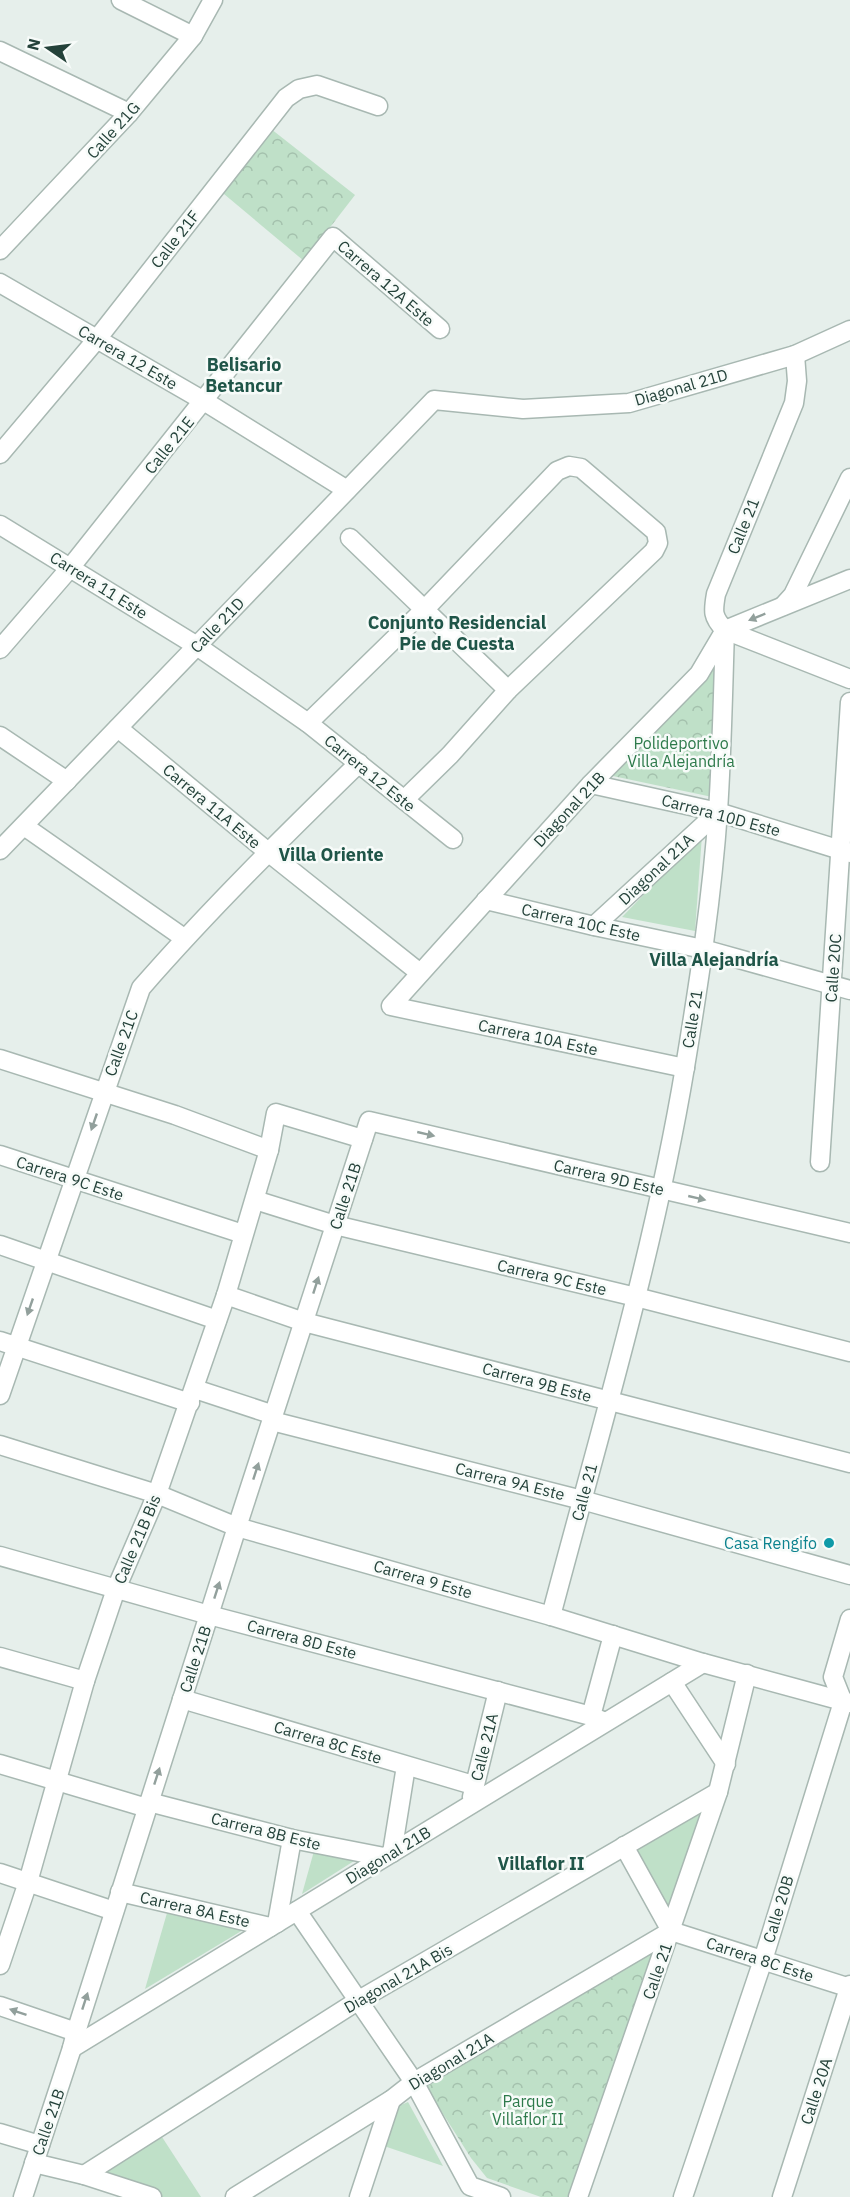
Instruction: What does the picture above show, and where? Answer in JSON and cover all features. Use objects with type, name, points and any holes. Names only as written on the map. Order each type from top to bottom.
[{"type":"street","points":[[121,0],[194,36]]},
{"type":"street","name":"Calle 21G","points":[[0,250],[129,113],[194,36],[213,0]]},
{"type":"street","points":[[0,51],[129,113]]},
{"type":"street","name":"Calle 21F","points":[[0,454],[97,339],[286,98],[299,89],[317,85],[378,106]]},
{"type":"street","name":"Carrera 12A Este","points":[[333,237],[440,329]]},
{"type":"street","name":"Calle 21E","points":[[0,649],[70,568],[333,237]]},
{"type":"street","name":"Carrera 12 Este","points":[[0,283],[204,401],[347,490]]},
{"type":"street","name":"Diagonal 21D","points":[[434,400],[523,409],[629,403],[795,355],[850,330]]},
{"type":"street","name":"Calle 21","points":[[551,1616],[636,1297],[661,1190],[685,1068],[703,949],[718,812],[725,630],[716,621],[714,608],[716,594],[794,403],[797,381],[795,355]]},
{"type":"street","name":"Calle 21D","points":[[0,850],[434,400]]},
{"type":"street","points":[[308,723],[424,609],[557,471],[569,466],[581,468],[656,532],[657,543],[650,557],[508,690],[450,756],[404,800]]},
{"type":"street","points":[[782,607],[793,595],[846,492],[850,478]]},
{"type":"street","name":"Carrera 11 Este","points":[[0,525],[197,646]]},
{"type":"street","points":[[350,538],[508,690]]},
{"type":"street","points":[[725,630],[850,579]]},
{"type":"street","points":[[725,630],[850,679]]},
{"type":"street","name":"Diagonal 21B","points":[[391,1006],[591,784],[699,674],[725,630]]},
{"type":"street","name":"Carrera 12 Este","points":[[197,646],[308,723],[453,839]]},
{"type":"street","name":"Calle 20C","points":[[820,1162],[832,986],[845,851],[850,702]]},
{"type":"street","name":"Carrera 11A Este","points":[[118,728],[420,973]]},
{"type":"street","points":[[0,736],[67,781]]},
{"type":"street","name":"Calle 21C","points":[[0,1395],[8,1344],[46,1261],[141,988],[184,938],[359,763]]},
{"type":"street","name":"Carrera 10D Este","points":[[591,784],[718,812],[845,851]]},
{"type":"street","name":"Diagonal 21A","points":[[594,926],[718,812]]},
{"type":"street","points":[[24,826],[184,938]]},
{"type":"street","name":"Carrera 10C Este","points":[[486,900],[703,949],[850,990]]},
{"type":"street","name":"Carrera 10A Este","points":[[391,1006],[685,1068]]},
{"type":"street","points":[[0,1059],[104,1092],[269,1150]]},
{"type":"street","name":"Calle 21B Bis","points":[[0,1965],[28,1882],[85,1681],[117,1589],[157,1494],[226,1295],[269,1150],[276,1113],[363,1138]]},
{"type":"street","name":"Carrera 9D Este","points":[[369,1121],[850,1233]]},
{"type":"street","name":"Calle 21B","points":[[23,2197],[369,1121]]},
{"type":"street","name":"Carrera 9C Este","points":[[0,1155],[243,1234]]},
{"type":"street","name":"Carrera 9C Este","points":[[255,1200],[335,1225],[636,1297],[850,1352]]},
{"type":"street","points":[[0,1245],[217,1320]]},
{"type":"street","name":"Carrera 9B Este","points":[[226,1295],[304,1322],[850,1463]]},
{"type":"street","name":"Carrera 9A Este","points":[[8,1344],[850,1575]]},
{"type":"street","name":"Carrera 9 Este","points":[[0,1445],[157,1494],[237,1527],[551,1616],[703,1663],[846,1702]]},
{"type":"street","name":"Carrera 8D Este","points":[[0,1556],[209,1615],[598,1719]]},
{"type":"street","points":[[846,1702],[842,1680],[850,1619]]},
{"type":"street","points":[[598,1719],[613,1635]]},
{"type":"street","points":[[0,1657],[85,1681]]},
{"type":"street","name":"Diagonal 21B","points":[[74,2040],[297,1911],[471,1804],[598,1719],[672,1682],[703,1663]]},
{"type":"street","name":"Calle 21","points":[[578,2197],[718,1792],[747,1674]]},
{"type":"street","points":[[672,1682],[726,1764]]},
{"type":"street","name":"Calle 21A","points":[[471,1804],[473,1785],[498,1691]]},
{"type":"street","name":"Carrera 8C Este","points":[[182,1699],[473,1785]]},
{"type":"street","name":"Calle 20B","points":[[683,2197],[763,1960],[846,1702]]},
{"type":"street","name":"Carrera 8B Este","points":[[0,1764],[57,1782],[292,1839],[388,1855]]},
{"type":"street","points":[[388,1855],[406,1766]]},
{"type":"street","name":"Diagonal 21A Bis","points":[[84,2175],[358,2000],[718,1792]]},
{"type":"street","points":[[274,1925],[292,1839]]},
{"type":"street","points":[[624,1846],[671,1931]]},
{"type":"street","name":"Carrera 8A Este","points":[[0,1873],[114,1911]]},
{"type":"street","name":"Carrera 8A Este","points":[[120,1892],[274,1925]]},
{"type":"street","points":[[297,1911],[414,2082],[468,2191],[501,2197]]},
{"type":"street","name":"Diagonal 21A","points":[[235,2197],[252,2191],[391,2100],[414,2082],[671,1931]]},
{"type":"street","name":"Carrera 8C Este","points":[[671,1931],[850,1987]]},
{"type":"street","name":"Calle 20A","points":[[782,2197],[850,1987]]},
{"type":"street","points":[[0,2006],[74,2040]]},
{"type":"street","points":[[359,2197],[391,2100]]},
{"type":"street","points":[[0,2133],[40,2145]]},
{"type":"street","points":[[34,2163],[84,2175],[152,2197]]},
{"type":"green space","points":[[266,125],[355,195],[304,261],[218,189]]},
{"type":"green space","name":"Polideportivo Villa Alejandría","points":[[721,660],[717,798],[608,775]]},
{"type":"green space","points":[[702,835],[695,931],[622,917]]},
{"type":"green space","points":[[714,1798],[672,1915],[633,1849]]},
{"type":"green space","points":[[314,1851],[354,1861],[302,1894]]},
{"type":"green space","points":[[167,1913],[243,1930],[145,1989]]},
{"type":"green space","name":"Parque Villaflor II","points":[[662,1941],[575,2197],[541,2197],[487,2178],[471,2158],[426,2087]]},
{"type":"green space","points":[[408,2102],[443,2166],[381,2145],[394,2108]]},
{"type":"green space","points":[[162,2137],[201,2197],[162,2197],[98,2176]]},
{"type":"place","name":"Casa Rengifo","points":[[829,1543]]},
{"type":"district","name":"Belisario Betancur","points":[[244,374]]},
{"type":"district","name":"Conjunto Residencial Pie de Cuesta","points":[[457,632]]},
{"type":"district","name":"Villa Oriente","points":[[331,854]]},
{"type":"district","name":"Villa Alejandría","points":[[714,959]]},
{"type":"district","name":"Villaflor II","points":[[541,1863]]}]
